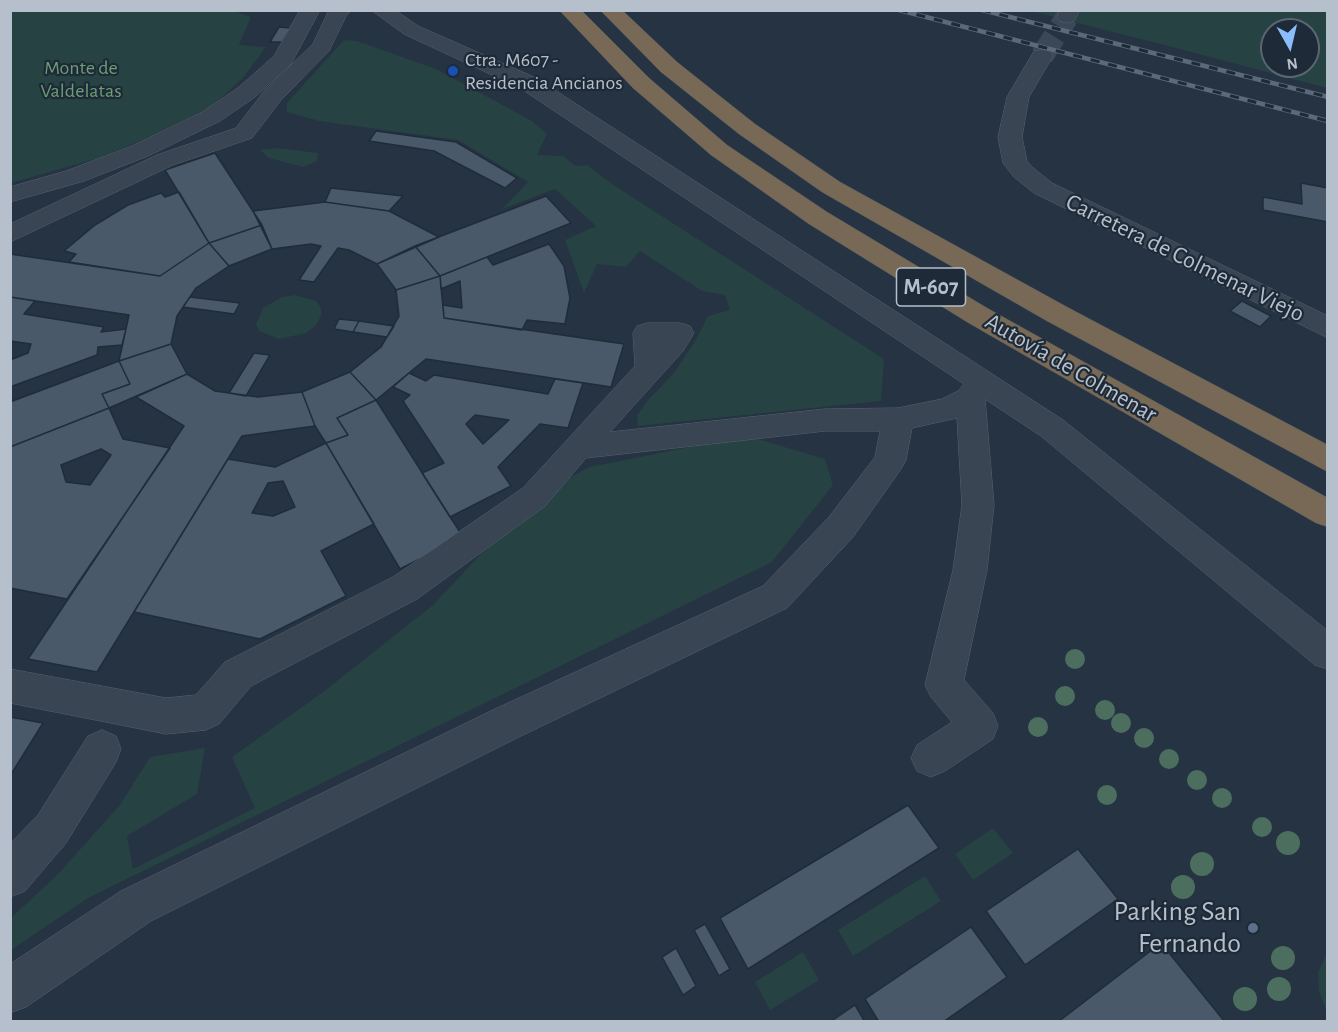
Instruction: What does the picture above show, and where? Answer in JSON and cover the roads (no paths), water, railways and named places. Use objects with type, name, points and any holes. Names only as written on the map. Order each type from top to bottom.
[{"type":"highway","name":"Autovía de Colmenar","points":[[569,10],[641,83],[719,150],[818,218],[976,315],[1328,514]]},
{"type":"highway","name":"Autovía de Colmenar","points":[[610,10],[669,67],[747,129],[831,187],[918,237],[1328,460]]},
{"type":"highway","points":[[632,10],[682,62],[762,124],[918,237]]},
{"type":"street","points":[[10,234],[165,160],[244,133],[273,95],[322,47],[337,13],[342,10]]},
{"type":"street","points":[[381,10],[411,30],[528,83],[975,390],[1052,428],[1328,653]]},
{"type":"street","points":[[10,195],[75,177],[140,151],[212,116],[247,92],[283,59],[312,11]]},
{"type":"street","name":"Carretera de Colmenar Viejo","points":[[1042,56],[1018,97],[1010,137],[1015,163],[1043,188],[1328,328]]},
{"type":"street","points":[[10,686],[166,716],[206,712],[238,674],[405,588],[534,497],[650,368]]},
{"type":"street","points":[[578,447],[825,420],[898,419],[948,410],[975,390]]},
{"type":"street","points":[[931,758],[979,726],[944,686],[970,570],[978,505],[975,390]]},
{"type":"street","points":[[10,991],[136,906],[445,753],[775,597],[841,527],[890,460],[898,419]]},
{"type":"street","points":[[10,876],[52,830],[102,749]]},
{"type":"tunnel","points":[[1042,56],[1067,17]]},
{"type":"railway","points":[[899,10],[1328,121]]},
{"type":"railway","points":[[982,10],[1328,97]]},
{"type":"place","name":"Ctra. M607 - Residencia Ancianos","points":[[453,71]]},
{"type":"place","name":"Parking San Fernando","points":[[1253,928]]},
{"type":"park label","name":"Monte de Valdelatas","points":[[81,80]]}]
